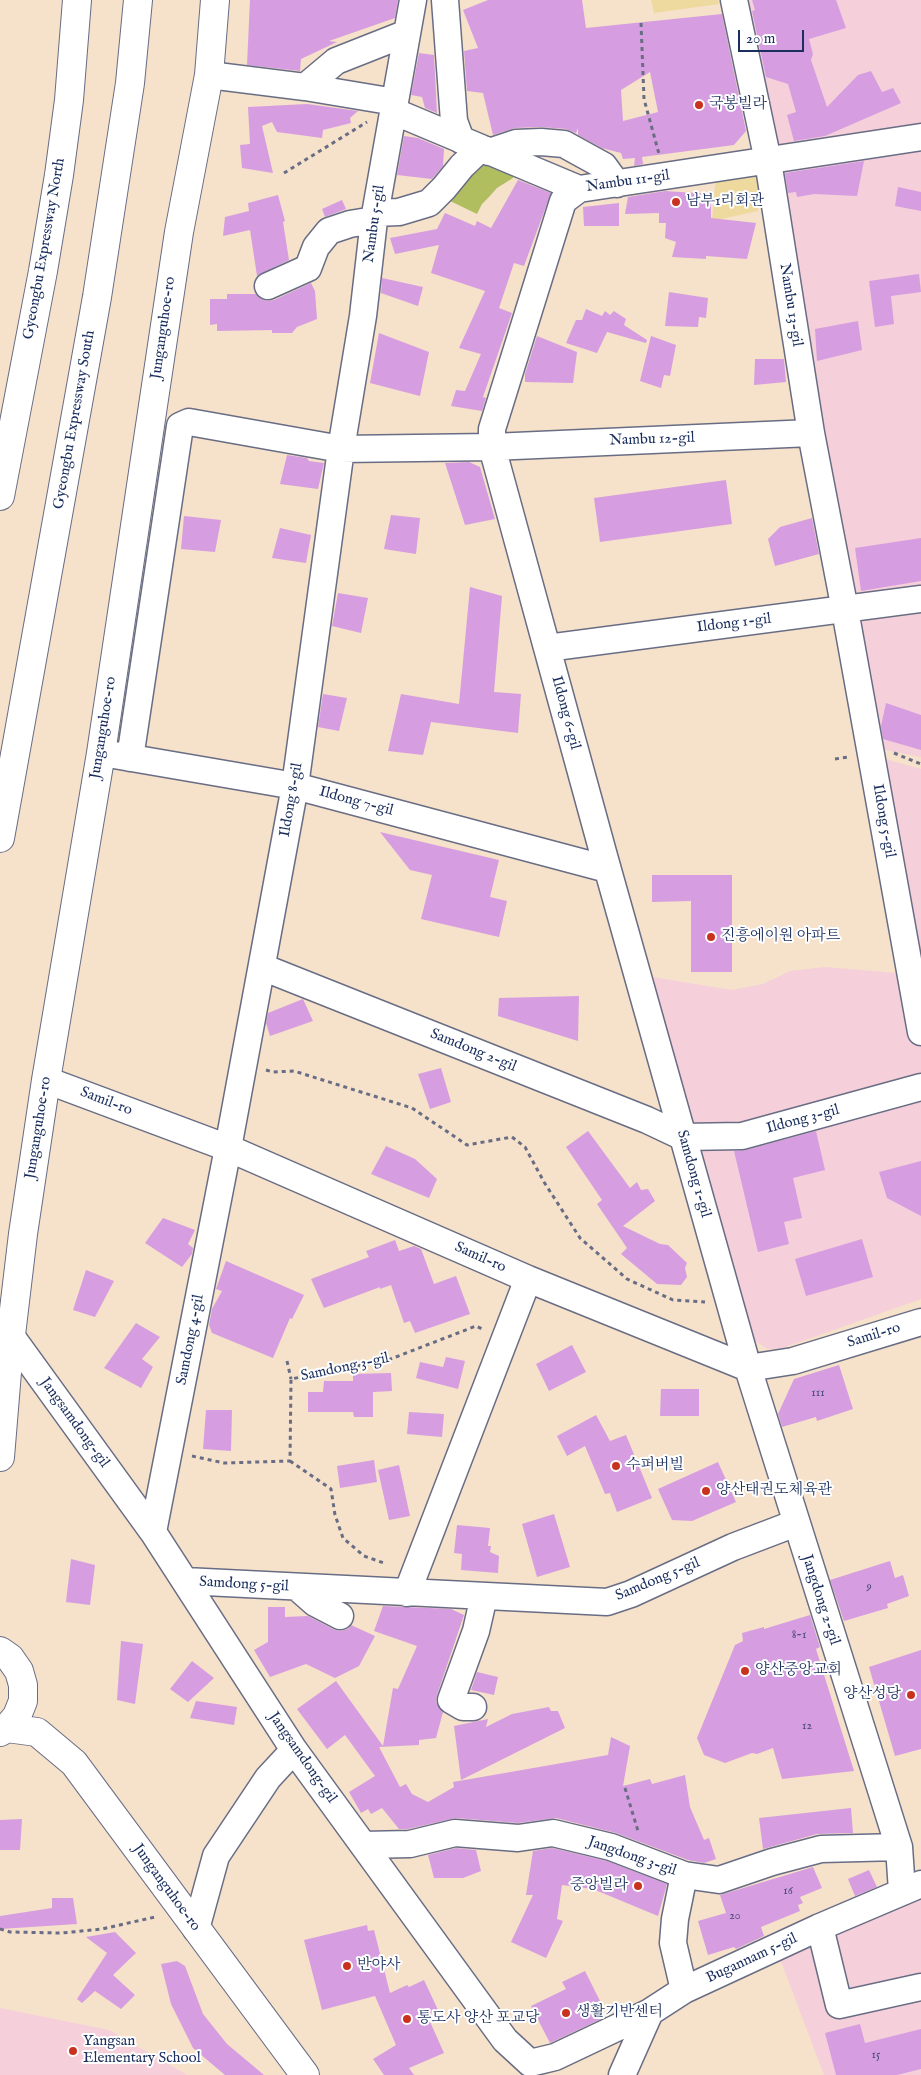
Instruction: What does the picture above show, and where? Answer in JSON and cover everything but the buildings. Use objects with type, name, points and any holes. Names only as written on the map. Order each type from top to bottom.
[{"type":"main road","name":"Gyeongbu Expressway North","points":[[0,496],[60,175],[69,100],[77,0]]},
{"type":"main road","name":"Gyeongbu Expressway South","points":[[0,838],[97,297],[130,83],[138,0]]},
{"type":"main road","name":"Junganguhoe-ro","points":[[0,1457],[23,1234],[46,1080],[101,753],[179,232],[209,75],[214,0]]},
{"type":"main road","points":[[0,1631],[5,1655],[19,1671],[24,1685],[74,1763]]},
{"type":"main road","points":[[3,1730],[17,1716],[23,1701],[24,1685]]},
{"type":"main road","name":"Junganguhoe-ro","points":[[3,1730],[37,1732],[74,1763],[305,2075]]},
{"type":"street","name":"Nambu 5-gil","points":[[342,449],[363,316],[375,216],[413,0]]},
{"type":"street","points":[[445,0],[454,121],[477,146]]},
{"type":"street","name":"Nambu 13-gil","points":[[734,0],[768,161],[811,434],[846,610]]},
{"type":"street","points":[[305,87],[336,61],[408,34]]},
{"type":"street","points":[[209,75],[305,87],[394,107],[477,146],[578,189]]},
{"type":"street","name":"Nambu 11-gil","points":[[492,447],[492,429],[563,202],[578,189],[921,137]]},
{"type":"street","points":[[268,286],[308,268],[316,247],[329,231],[375,216],[399,212],[429,203],[444,188],[477,146],[541,142],[564,144],[604,166],[617,184]]},
{"type":"street","name":"Nambu 12-gil","points":[[130,758],[180,426],[189,422],[342,449],[492,447],[811,434]]},
{"type":"street","name":"Ildong 6-gil","points":[[492,447],[639,980]]},
{"type":"street","name":"Ildong 8-gil","points":[[228,1148],[295,786],[342,449]]},
{"type":"street","name":"Ildong 1-gil","points":[[547,648],[921,599]]},
{"type":"street","name":"Ildong 5-gil","points":[[846,610],[921,1032]]},
{"type":"street","name":"Ildong 7-gil","points":[[101,753],[295,786],[607,869]]},
{"type":"street","name":"Samdong 2-gil","points":[[262,966],[647,1120],[683,1137]]},
{"type":"street","name":"Samdong 1-gil","points":[[639,980],[748,1368]]},
{"type":"street","name":"Samil-ro","points":[[46,1080],[228,1148],[528,1279],[748,1368],[792,1361],[921,1322]]},
{"type":"street","name":"Ildong 3-gil","points":[[683,1137],[742,1136],[921,1087]]},
{"type":"street","name":"Samdong 4-gil","points":[[153,1532],[228,1148]]},
{"type":"street","points":[[407,1593],[528,1279]]},
{"type":"street","name":"Jangsamdong-gil","points":[[11,1336],[153,1532],[294,1750],[504,2040],[530,2063],[555,2057],[650,2012]]},
{"type":"street","name":"Jangdong 2-gil","points":[[748,1368],[911,1887]]},
{"type":"street","name":"Samdong 5-gil","points":[[185,1581],[607,1602],[631,1594],[733,1547],[796,1523]]},
{"type":"street","points":[[298,1588],[315,1602],[340,1616]]},
{"type":"street","points":[[462,1703],[484,1596]]},
{"type":"street","points":[[196,1929],[216,1856],[268,1778],[294,1750]]},
{"type":"street","name":"Jangdong 3-gil","points":[[363,1844],[410,1844],[455,1833],[518,1838],[552,1833],[611,1847],[684,1875],[719,1880],[772,1862],[821,1849],[899,1847]]},
{"type":"street","points":[[684,1875],[675,1918],[673,1943],[684,1990]]},
{"type":"street","name":"Bugannam 5-gil","points":[[650,2012],[684,1990],[911,1887]]},
{"type":"street","points":[[820,1927],[840,2005],[921,1987]]},
{"type":"street","points":[[622,2075],[650,2012]]},
{"type":"path","points":[[641,24],[644,100],[666,176]]},
{"type":"path","points":[[284,174],[394,107]]},
{"type":"path","points":[[243,1066],[273,1072],[294,1071],[412,1108],[467,1145],[512,1137],[525,1147],[544,1182],[580,1238],[627,1279],[673,1300],[730,1306]]},
{"type":"path","name":"Samdong 3-gil","points":[[290,1461],[291,1379],[388,1360],[476,1326],[505,1340]]},
{"type":"path","points":[[287,1361],[291,1379]]},
{"type":"path","points":[[169,1452],[224,1463],[290,1461],[331,1489],[335,1515],[343,1538],[364,1556],[384,1563]]},
{"type":"path","points":[[625,1788],[645,1860]]},
{"type":"path","points":[[0,1930],[10,1932],[62,1933],[102,1929],[155,1917]]},
{"type":"shaded area","points":[[747,0],[921,0],[921,757],[876,748]]},
{"type":"shaded area","points":[[885,759],[921,769],[921,975]]},
{"type":"shaded area","points":[[825,967],[921,975],[921,1299],[780,1349],[768,1349],[748,1337],[640,975],[732,990],[763,984],[790,971]]},
{"type":"shaded area","points":[[921,1891],[921,2075],[824,2075],[779,1956]]},
{"type":"shaded area","name":"Yangsan Elementary School","points":[[0,2008],[109,2030],[187,2075],[0,2075]]},
{"type":"green space","points":[[487,155],[514,170],[513,178],[497,188],[482,204],[477,214],[448,200]]},
{"type":"sand","points":[[651,0],[718,0],[719,4],[654,13]]},
{"type":"sand","points":[[758,172],[758,211],[712,221],[716,175]]},
{"type":"place","name":"국봉빌라","points":[[699,105]]},
{"type":"place","name":"남부1리회관","points":[[676,202]]},
{"type":"place","name":"진흥에이원 아파트","points":[[711,937]]},
{"type":"place","name":"수퍼버빌","points":[[616,1466]]},
{"type":"place","name":"양산태권도체육관","points":[[706,1491]]},
{"type":"place","name":"양산중앙교회","points":[[745,1671]]},
{"type":"place","name":"양산성당","points":[[911,1695]]},
{"type":"place","name":"중앙빌라","points":[[638,1886]]},
{"type":"place","name":"반야사","points":[[347,1966]]},
{"type":"place","name":"생활기반센터","points":[[566,2013]]},
{"type":"place","name":"통도사 양산 포교당","points":[[407,2019]]},
{"type":"place","name":"Yangsan Elementary School","points":[[73,2051]]}]
